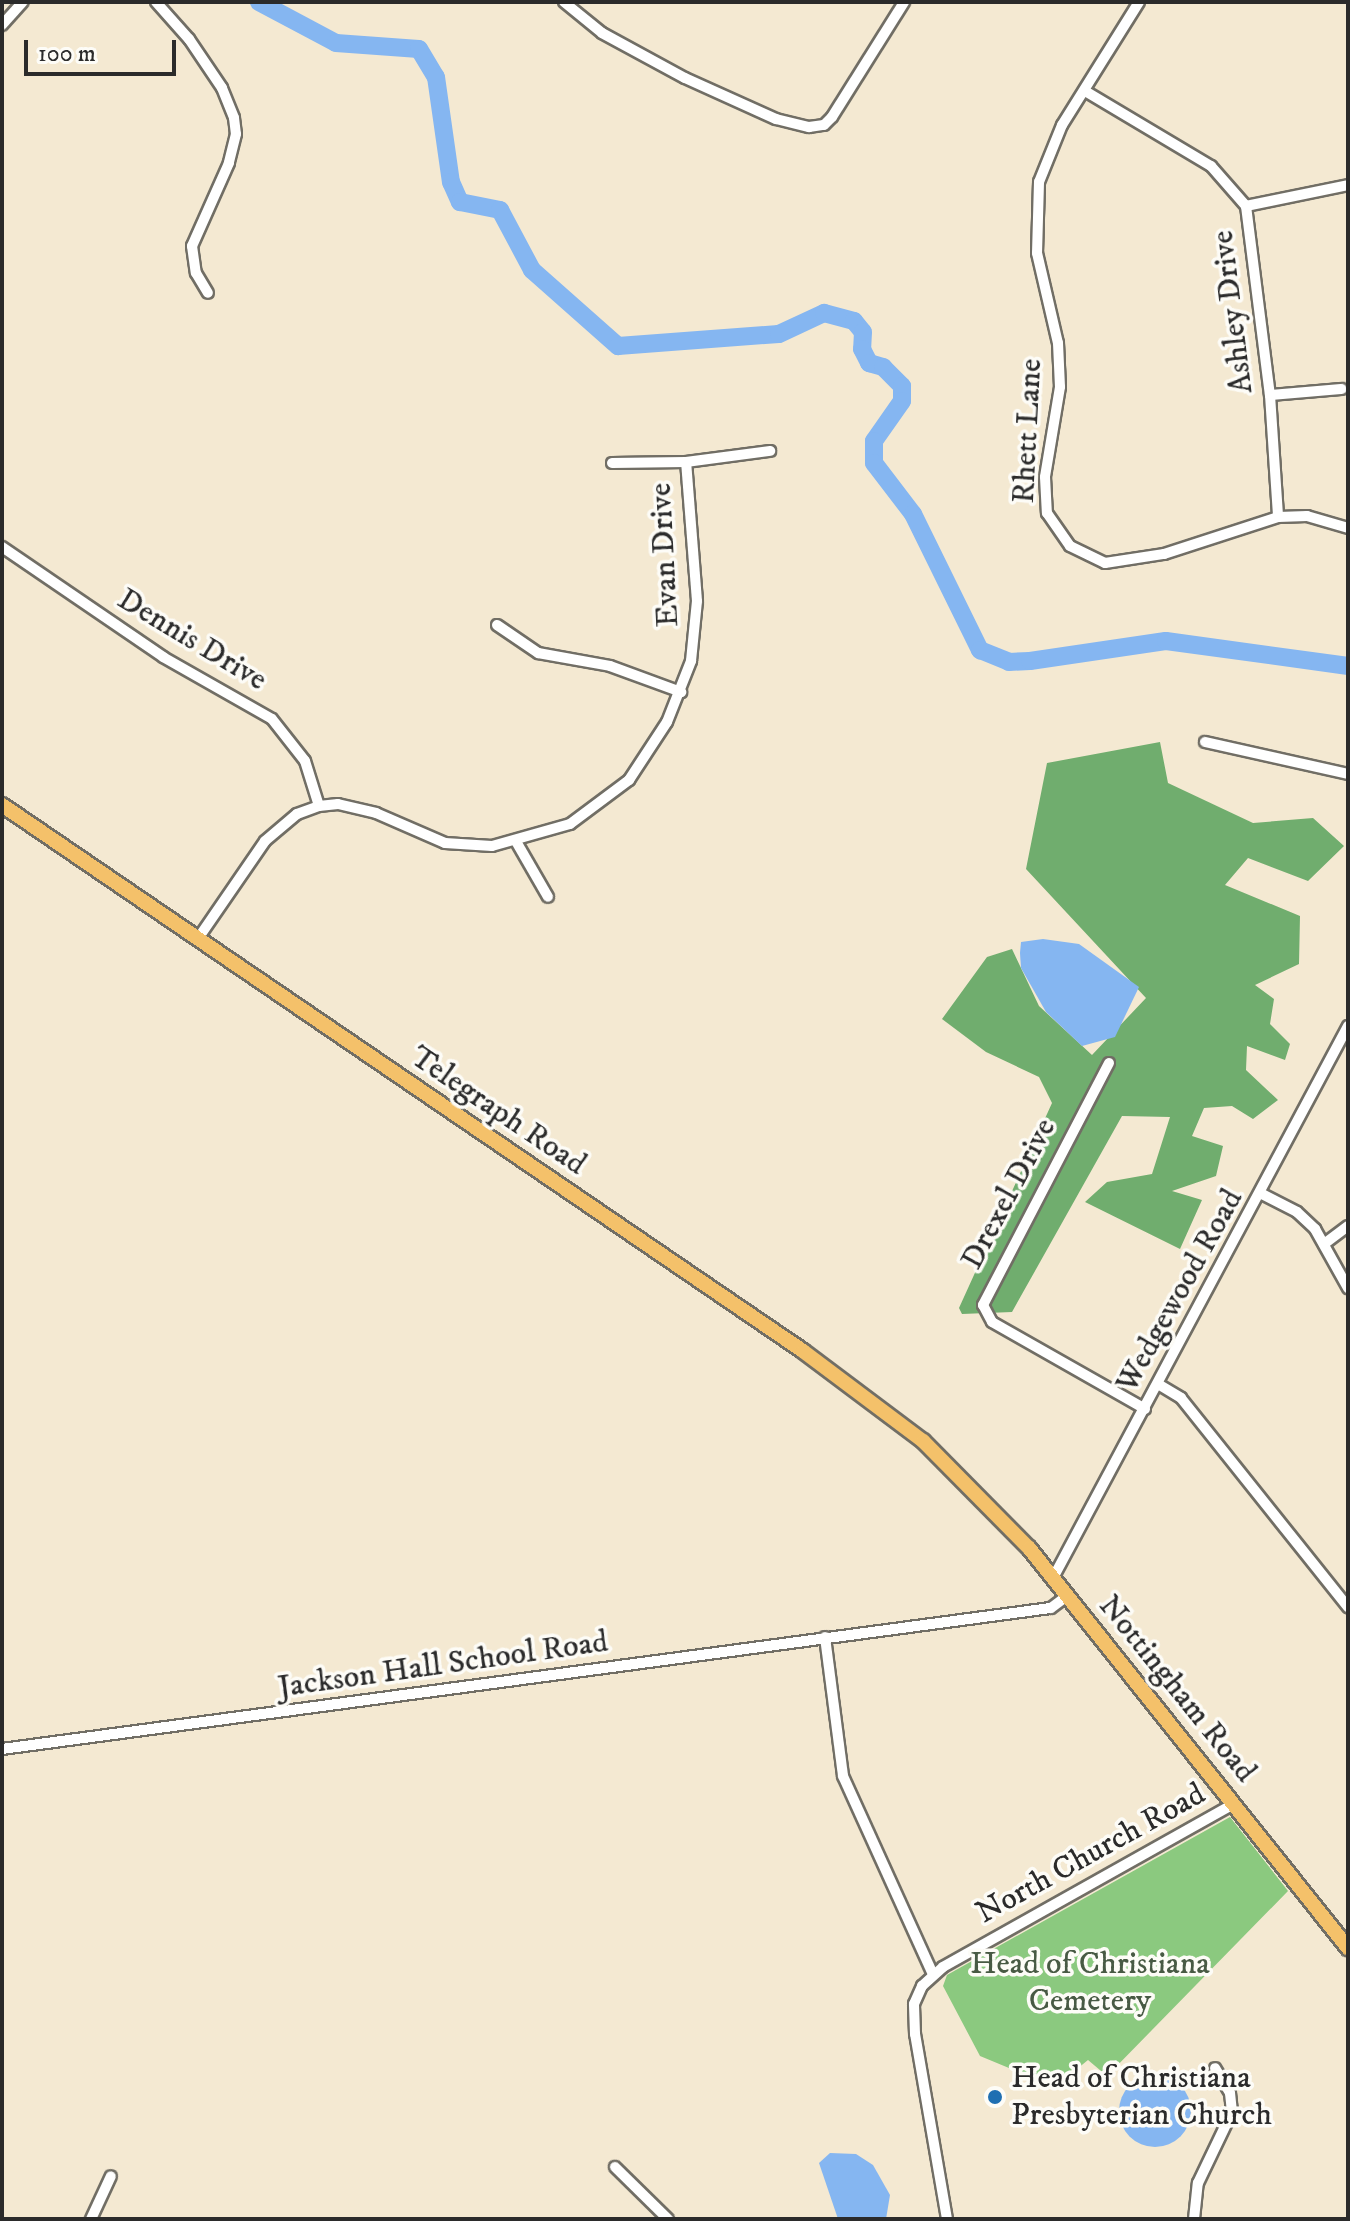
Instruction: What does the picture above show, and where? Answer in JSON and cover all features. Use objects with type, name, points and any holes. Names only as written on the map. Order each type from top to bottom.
[{"type":"main road","name":"Telegraph Road","points":[[2,805],[803,1351],[956,1470]]},
{"type":"main road","name":"Nottingham Road","points":[[956,1470],[1053,1578],[1348,1948]]},
{"type":"street","points":[[2,25],[23,2]]},
{"type":"street","points":[[156,2],[189,39],[222,88],[234,118],[236,134],[229,163],[192,246],[196,273],[208,293]]},
{"type":"street","points":[[564,2],[610,38],[685,78],[776,119],[809,127],[824,125],[832,117],[904,2]]},
{"type":"street","name":"Rhett Lane","points":[[1139,2],[1045,162],[1036,199],[1037,253],[1059,354],[1057,424],[1044,488],[1052,524],[1082,554],[1114,563],[1164,554],[1278,517],[1307,516],[1348,528]]},
{"type":"street","name":"Ashley Drive","points":[[1085,91],[1212,167],[1246,206],[1270,395],[1278,517]]},
{"type":"street","points":[[1246,206],[1348,185]]},
{"type":"street","points":[[1270,395],[1342,389]]},
{"type":"street","points":[[612,463],[686,462],[770,451]]},
{"type":"street","name":"Evan Drive","points":[[319,806],[338,804],[376,813],[445,843],[517,843],[580,819],[629,780],[681,692],[697,613],[686,462]]},
{"type":"street","name":"Dennis Drive","points":[[2,547],[163,657],[272,719],[305,761],[319,806]]},
{"type":"street","points":[[497,625],[538,653],[610,666],[681,692]]},
{"type":"street","points":[[1205,742],[1348,774]]},
{"type":"street","points":[[197,940],[265,841],[297,814],[319,806]]},
{"type":"street","points":[[517,843],[548,897]]},
{"type":"street","name":"Wedgewood Road","points":[[1053,1578],[1262,1194],[1348,1026]]},
{"type":"street","name":"Drexel Drive","points":[[1109,1063],[983,1305],[992,1322],[1145,1409]]},
{"type":"street","points":[[1262,1194],[1297,1212],[1324,1244],[1348,1288]]},
{"type":"street","points":[[1324,1244],[1348,1226]]},
{"type":"street","points":[[1158,1384],[1181,1398],[1348,1607]]},
{"type":"street","name":"Jackson Hall School Road","points":[[2,1749],[1051,1608],[1067,1596]]},
{"type":"street","points":[[825,1637],[843,1776],[933,1974],[919,1991],[913,2020],[947,2219]]},
{"type":"street","name":"North Church Road","points":[[933,1974],[1233,1804]]},
{"type":"street","points":[[1194,2219],[1198,2183],[1232,2112],[1230,2093],[1215,2068]]},
{"type":"street","points":[[615,2167],[668,2219]]},
{"type":"street","points":[[91,2219],[111,2176]]},
{"type":"green space","points":[[1160,742],[1168,783],[1253,823],[1313,818],[1344,846],[1308,881],[1248,858],[1225,885],[1300,916],[1299,964],[1255,985],[1274,999],[1270,1024],[1290,1044],[1285,1060],[1247,1046],[1246,1070],[1278,1100],[1253,1119],[1232,1106],[1204,1108],[1192,1136],[1223,1146],[1216,1176],[1172,1191],[1202,1200],[1180,1249],[1085,1202],[1107,1182],[1152,1174],[1170,1117],[1122,1116],[1012,1312],[962,1314],[959,1308],[1052,1103],[1039,1077],[986,1052],[942,1019],[987,957],[1012,949],[1039,1006],[1092,1055],[1146,998],[1026,869],[1047,763]]},
{"type":"green space","name":"Head of Christiana Cemetery","points":[[1230,1817],[1288,1891],[1107,2076],[1088,2060],[1055,2087],[980,2056],[943,1986],[947,1975]]},
{"type":"water","points":[[1043,939],[1079,944],[1139,987],[1115,1037],[1082,1046],[1046,1012],[1021,968],[1020,953],[1021,942]]},
{"type":"water","points":[[1155,2075],[1175,2081],[1185,2091],[1191,2111],[1185,2131],[1175,2141],[1155,2147],[1135,2141],[1125,2131],[1119,2111],[1125,2091],[1135,2081]]},
{"type":"water","points":[[830,2153],[856,2154],[873,2165],[890,2195],[886,2219],[838,2219],[819,2163]]},
{"type":"waterway","points":[[259,2],[336,43],[419,49],[436,77],[451,182],[460,202],[500,210],[532,270],[618,346],[779,334],[824,313],[854,321],[863,332],[862,349],[869,363],[883,367],[902,386],[902,401],[874,441],[874,463],[913,514],[980,650],[1009,662],[1030,661],[1166,641],[1348,666]]},
{"type":"place","name":"Head of Christiana Presbyterian Church","points":[[995,2097]]}]
